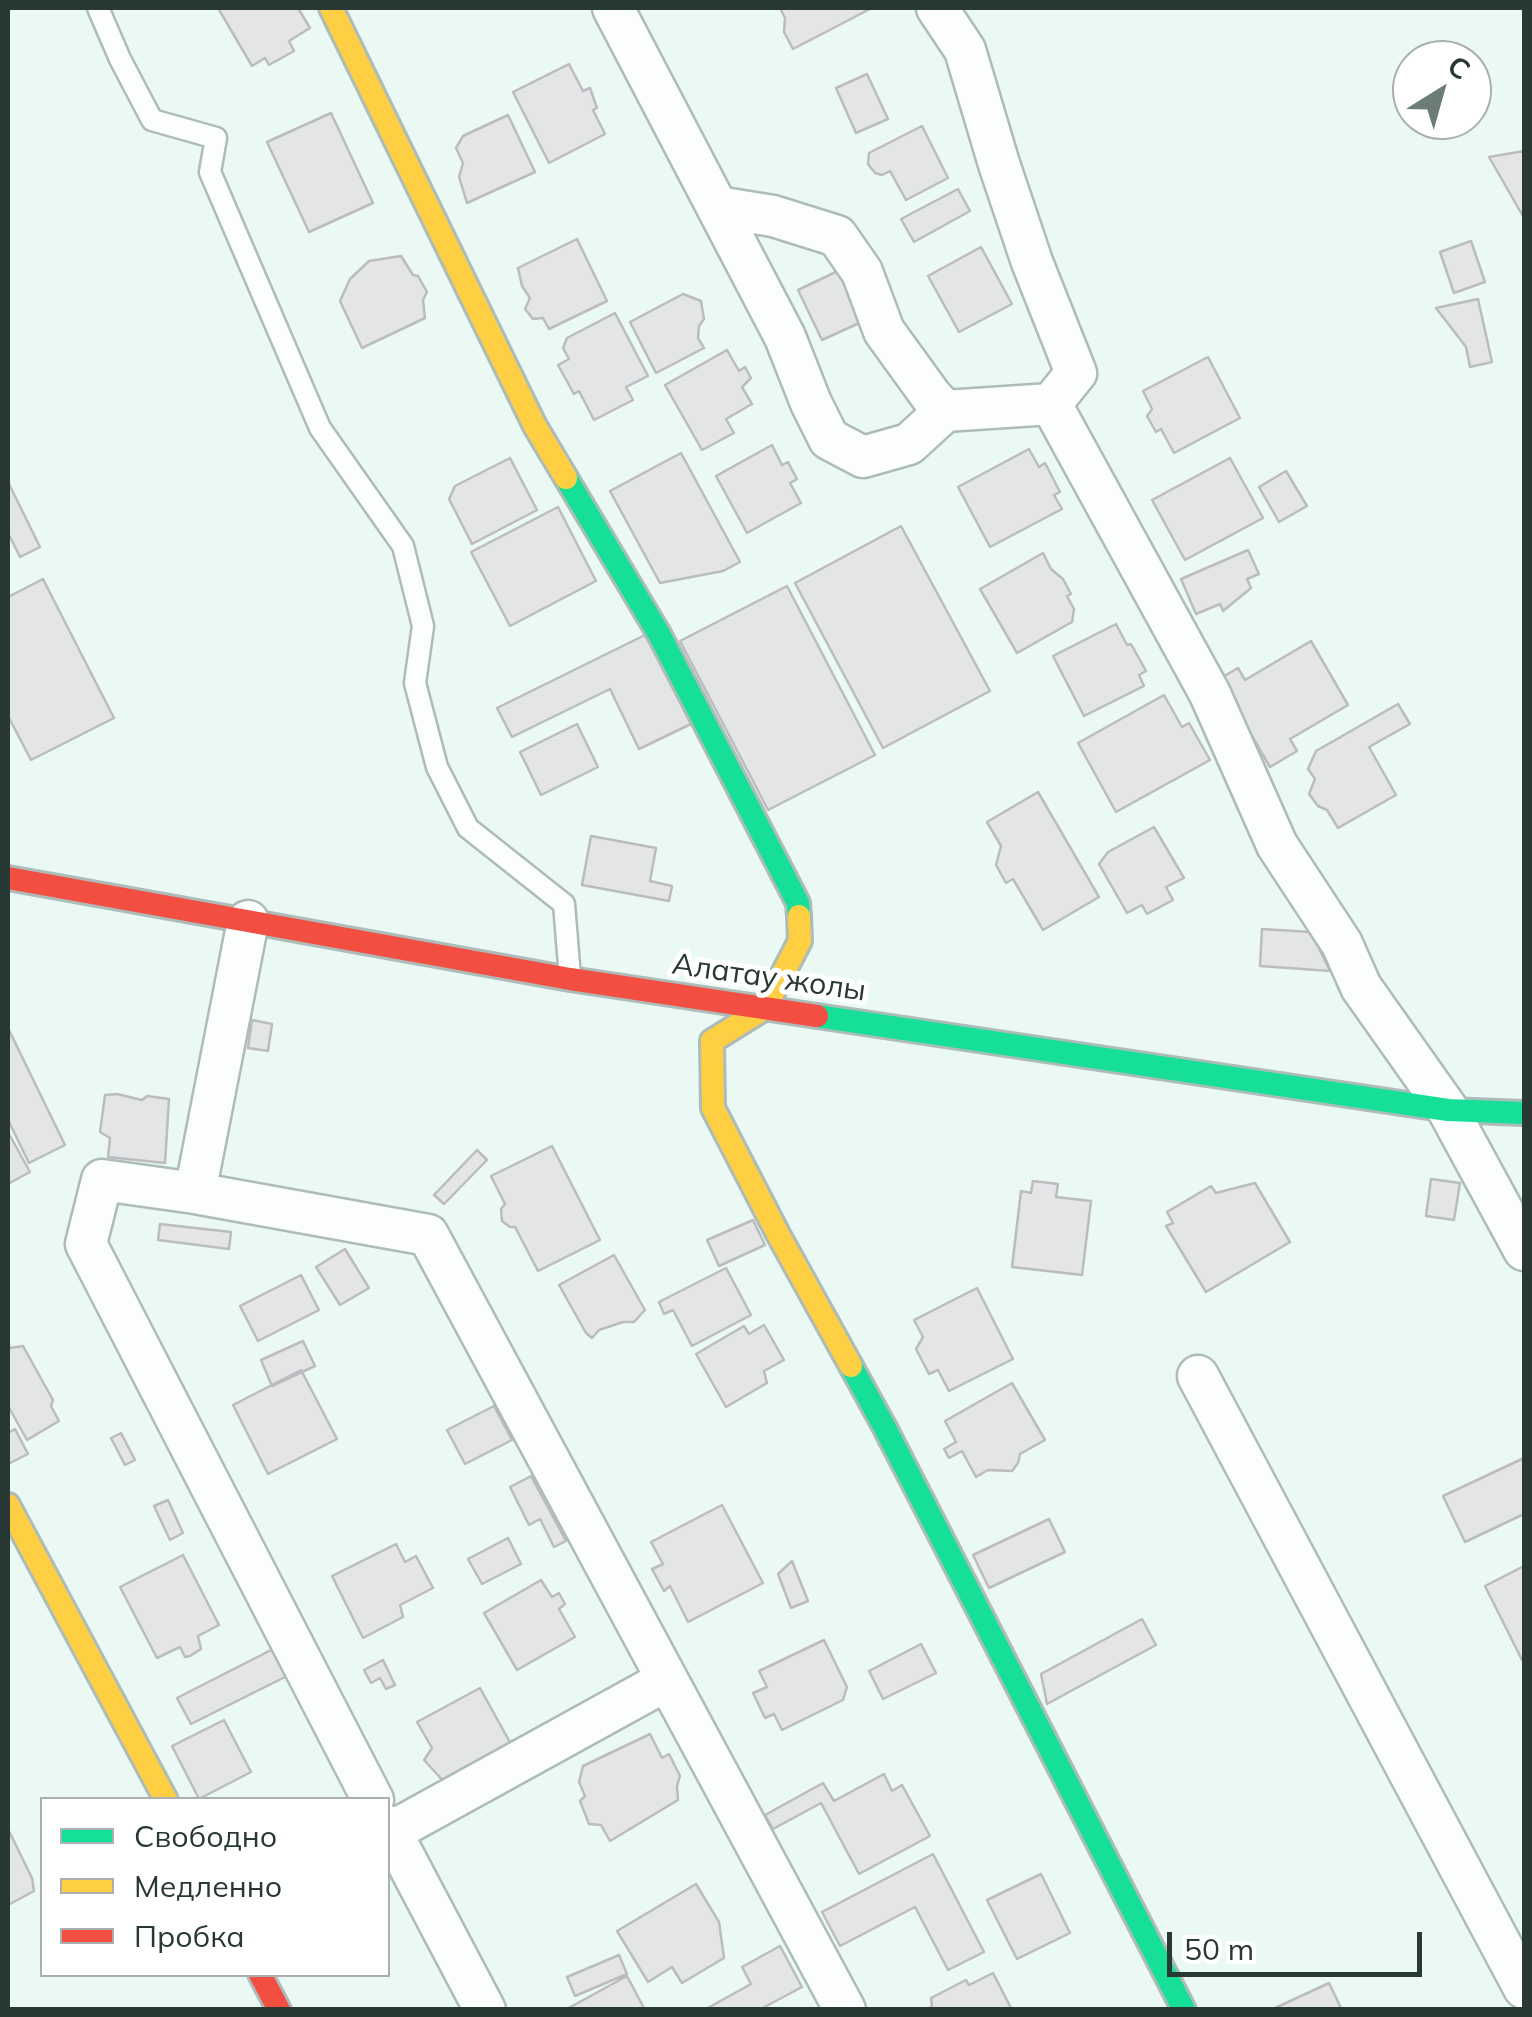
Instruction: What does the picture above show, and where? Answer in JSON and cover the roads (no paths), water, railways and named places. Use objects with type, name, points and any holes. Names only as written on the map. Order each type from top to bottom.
[{"type":"street","points":[[330,8],[535,426],[659,634],[798,902],[800,941],[765,1008],[712,1041],[713,1108],[884,1426],[1184,2010]]},
{"type":"street","points":[[613,8],[785,337],[829,439],[863,456],[909,444],[945,411],[1051,404],[1076,373],[1032,262],[965,50],[937,8]]},
{"type":"street","points":[[717,207],[773,216],[838,236],[862,272],[884,331],[945,411]]},
{"type":"street","points":[[1051,404],[1210,694],[1277,845],[1342,944],[1361,987],[1448,1110],[1524,1250]]},
{"type":"street","name":"Алатау жолы","points":[[8,878],[570,979],[1448,1110],[1524,1113]]},
{"type":"street","points":[[195,1193],[248,921]]},
{"type":"street","points":[[373,1797],[86,1244],[102,1180],[428,1234],[845,2010]]},
{"type":"street","points":[[1198,1376],[1524,1988]]},
{"type":"street","points":[[8,1505],[164,1797]]},
{"type":"street","points":[[390,1816],[667,1680]]},
{"type":"street","points":[[390,1830],[485,2010]]},
{"type":"street","points":[[262,1977],[279,2010]]},
{"type":"lane","points":[[98,8],[152,120],[216,138],[210,172],[320,428],[404,546],[423,626],[415,683],[438,767],[468,828],[564,904],[570,979]]}]
